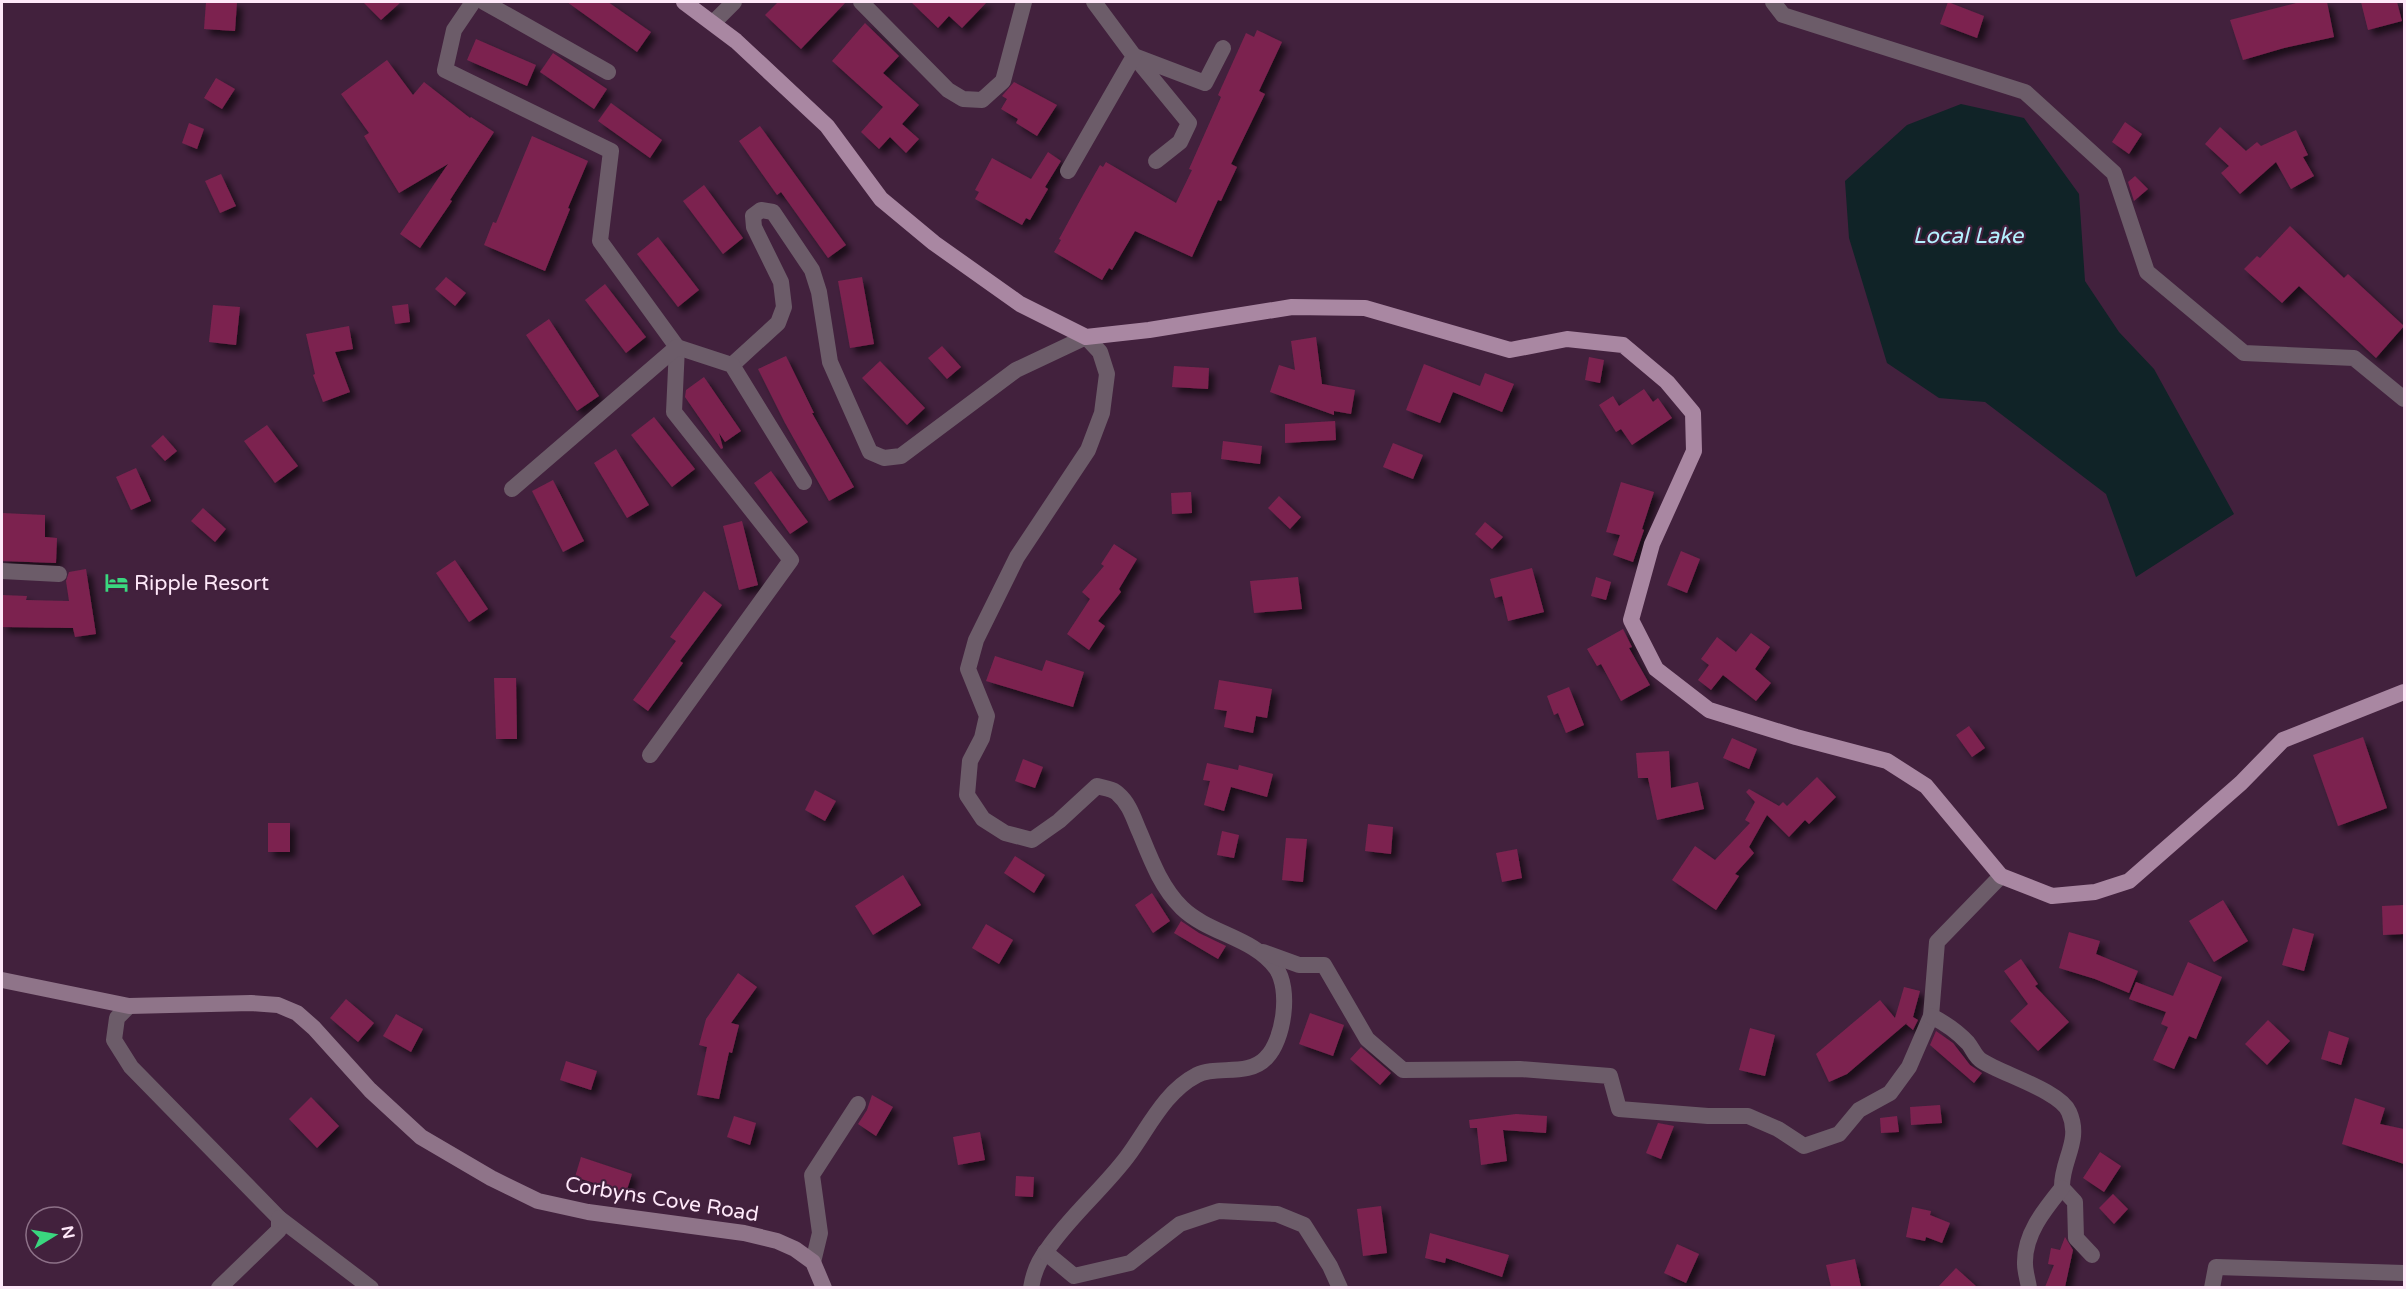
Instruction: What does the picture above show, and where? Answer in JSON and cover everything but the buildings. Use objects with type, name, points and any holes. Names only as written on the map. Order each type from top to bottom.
[{"type":"main road","points":[[684,2],[736,41],[827,126],[880,199],[934,243],[1020,304],[1086,337],[1149,330],[1292,307],[1365,308],[1510,350],[1567,339],[1623,345],[1667,382],[1693,413],[1694,451],[1652,544],[1630,620],[1656,669],[1709,710],[1796,737],[1887,761],[1926,786],[2001,876],[2052,896],[2095,892],[2129,881],[2241,783],[2283,740],[2404,692]]},
{"type":"main road","name":"Corbyns Cove Road","points":[[2,980],[129,1006],[251,1003],[278,1005],[297,1013],[314,1028],[370,1090],[421,1137],[491,1178],[538,1201],[588,1212],[744,1233],[777,1241],[795,1249],[813,1262]]},
{"type":"main road","points":[[813,1262],[824,1287]]},
{"type":"street","points":[[473,2],[454,30],[445,70],[611,151],[600,242],[677,346],[732,365],[804,482]]},
{"type":"street","points":[[484,2],[608,72]]},
{"type":"street","points":[[712,23],[734,2]]},
{"type":"street","points":[[861,2],[948,90],[963,99],[982,100],[1003,81],[1024,2]]},
{"type":"street","points":[[1094,2],[1188,123],[1180,142],[1156,161]]},
{"type":"street","points":[[1773,2],[1784,15],[2025,92],[2114,173],[2147,273],[2244,353],[2354,358],[2404,399]]},
{"type":"street","points":[[1134,56],[1205,83],[1223,48]]},
{"type":"street","points":[[1068,171],[1134,56]]},
{"type":"street","points":[[732,365],[778,323],[784,307],[782,282],[754,227],[753,216],[761,210],[773,212],[812,270],[819,292],[830,363],[870,452],[884,458],[901,456],[1016,370],[1086,337],[1100,352],[1107,374],[1102,413],[1088,450],[1017,557],[975,640],[968,669],[987,716],[982,738],[970,761],[967,795],[983,819],[1005,833],[1032,840],[1059,821],[1097,786],[1117,792],[1130,809],[1152,864],[1171,897],[1193,918],[1260,951],[1299,965],[1324,965],[1368,1039],[1403,1070],[1520,1069],[1610,1076],[1619,1109],[1708,1116],[1748,1116],[1778,1129],[1804,1146],[1839,1134],[1859,1110],[1890,1093],[1909,1067],[1931,1016],[1937,942],[2001,876]]},
{"type":"street","points":[[512,489],[677,346]]},
{"type":"street","points":[[650,755],[791,560],[674,412],[677,346]]},
{"type":"street","points":[[2,571],[59,574]]},
{"type":"street","points":[[1031,1287],[1032,1279],[1045,1252],[1126,1157],[1165,1101],[1198,1074],[1246,1068],[1266,1059],[1278,1039],[1284,1018],[1283,992],[1278,970],[1260,951]]},
{"type":"street","points":[[129,1006],[117,1018],[114,1040],[131,1067],[279,1218],[371,1287]]},
{"type":"street","points":[[1931,1016],[1950,1026],[1969,1044],[1979,1060],[2048,1092],[2069,1110],[2075,1136],[2061,1177],[2062,1188],[2075,1202],[2076,1238],[2092,1255]]},
{"type":"street","points":[[813,1262],[820,1233],[812,1174],[858,1104]]},
{"type":"street","points":[[2030,1287],[2025,1263],[2032,1231],[2043,1211],[2062,1188]]},
{"type":"street","points":[[1045,1252],[1074,1276],[1130,1263],[1180,1224],[1219,1210],[1277,1214],[1304,1225],[1330,1266],[1340,1287]]},
{"type":"street","points":[[219,1287],[279,1230],[279,1218]]},
{"type":"street","points":[[2212,1287],[2216,1267],[2404,1273]]},
{"type":"water","name":"Local Lake","points":[[1961,104],[2024,118],[2079,194],[2085,281],[2119,332],[2154,369],[2234,514],[2136,577],[2106,494],[1985,402],[1939,398],[1887,363],[1849,238],[1845,181],[1907,125]]},
{"type":"place","name":"Ripple Resort","points":[[116,583]]}]
